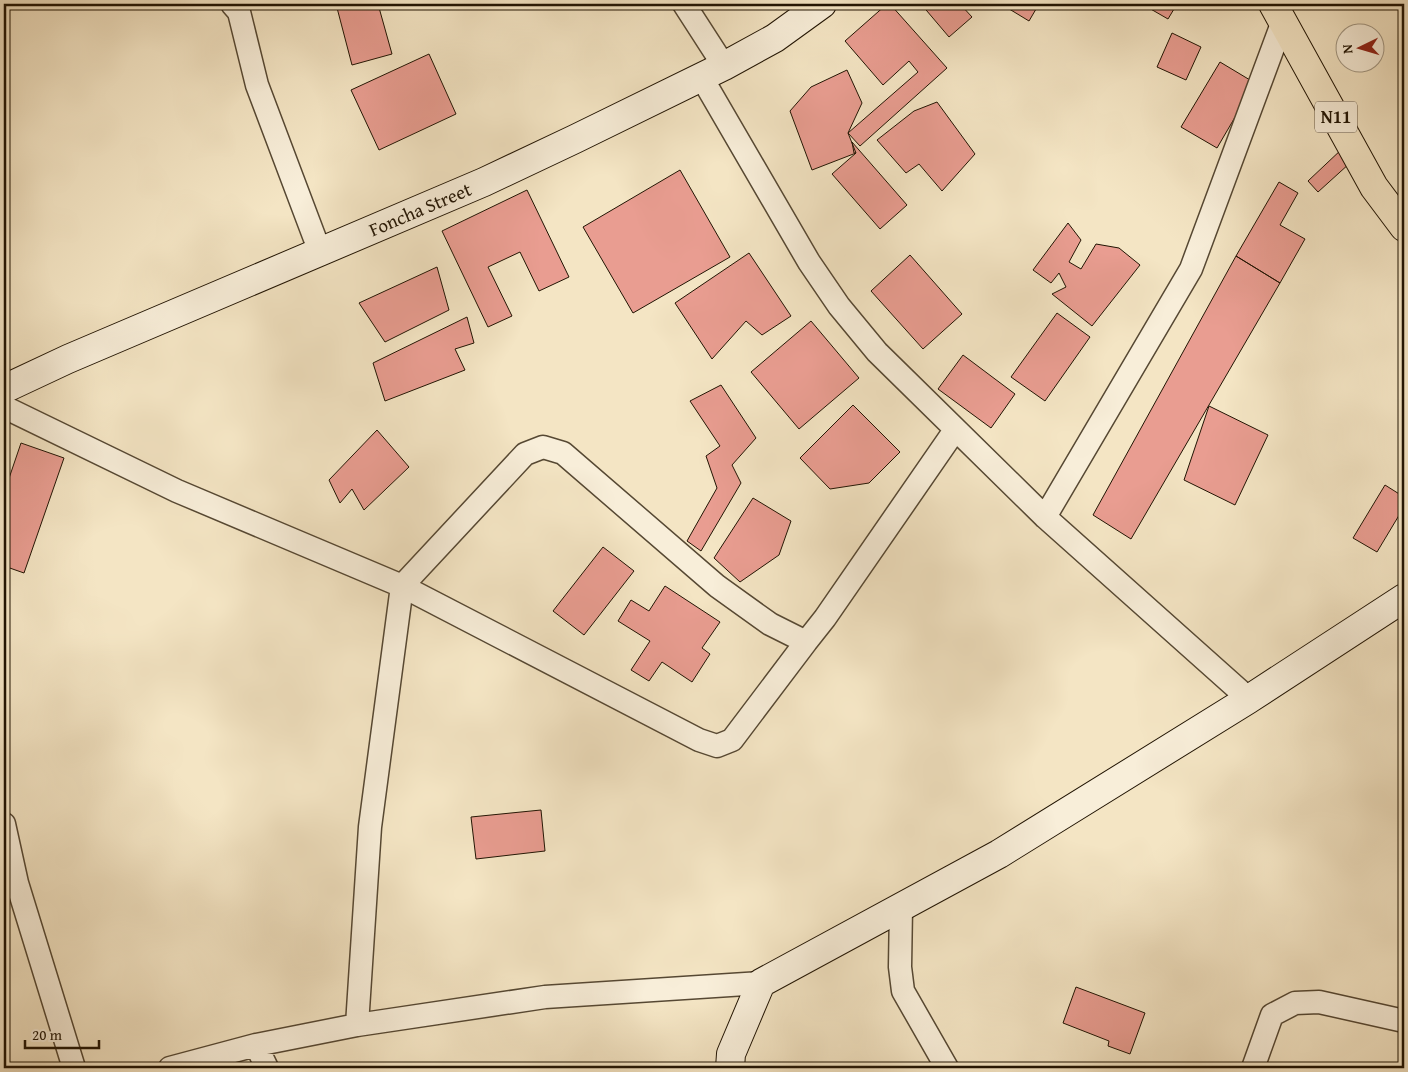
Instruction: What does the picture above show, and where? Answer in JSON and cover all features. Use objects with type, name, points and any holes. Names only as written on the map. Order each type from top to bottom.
[{"type":"highway","name":"N11","points":[[1278,12],[1374,187],[1404,227]]},
{"type":"main road","name":"Foncha Street","points":[[4,389],[68,359],[492,178],[713,72],[775,38],[822,4]]},
{"type":"main road","points":[[730,1068],[731,1054],[761,983],[999,854],[1249,699],[1404,598]]},
{"type":"street","points":[[232,4],[239,12],[257,85],[320,252]]},
{"type":"street","points":[[684,4],[713,72],[809,262],[840,306],[877,352],[1044,517],[1249,699]]},
{"type":"street","points":[[1044,517],[1191,269],[1278,12]]},
{"type":"street","points":[[4,407],[176,491],[402,586],[699,740],[718,746],[732,740],[830,610],[955,430]]},
{"type":"street","points":[[357,1025],[370,827],[402,586],[525,454],[543,447],[563,453],[717,586],[770,624],[806,642]]},
{"type":"street","points":[[4,824],[17,883],[74,1068]]},
{"type":"street","points":[[901,907],[900,967],[904,991],[947,1068]]},
{"type":"street","points":[[170,1068],[256,1046],[357,1025],[545,997],[761,983]]},
{"type":"street","points":[[1253,1068],[1272,1014],[1295,1003],[1319,1002],[1404,1021]]},
{"type":"street","points":[[256,1046],[267,1068]]},
{"type":"building","points":[[336,4],[378,4],[392,54],[352,65]]},
{"type":"building","points":[[887,4],[890,4],[947,68],[860,146],[848,133],[918,72],[909,61],[883,85],[845,41]]},
{"type":"building","points":[[921,4],[960,4],[972,17],[949,37]]},
{"type":"building","points":[[1001,4],[1039,4],[1029,21]]},
{"type":"building","points":[[1142,4],[1177,4],[1168,19]]},
{"type":"building","points":[[1172,33],[1201,47],[1186,80],[1157,67]]},
{"type":"building","points":[[429,54],[456,114],[379,150],[351,90]]},
{"type":"building","points":[[1220,62],[1255,83],[1217,148],[1181,127]]},
{"type":"building","points":[[847,70],[862,103],[848,133],[856,153],[812,170],[790,111],[811,87]]},
{"type":"building","points":[[937,102],[975,154],[942,191],[919,164],[906,173],[877,140],[914,111]]},
{"type":"building","points":[[852,142],[907,205],[880,229],[832,174],[856,153],[854,153]]},
{"type":"building","points":[[1343,148],[1350,163],[1318,192],[1308,181]]},
{"type":"building","points":[[680,170],[730,257],[633,313],[583,227]]},
{"type":"building","points":[[1279,182],[1298,193],[1280,225],[1305,239],[1280,283],[1236,256]]},
{"type":"building","points":[[527,190],[569,277],[539,291],[520,252],[488,267],[512,316],[488,327],[442,231]]},
{"type":"building","points":[[1068,223],[1081,240],[1069,262],[1081,269],[1096,244],[1119,248],[1140,265],[1092,326],[1052,294],[1066,287],[1059,273],[1051,283],[1033,270]]},
{"type":"building","points":[[749,253],[791,316],[762,335],[746,321],[712,359],[675,303]]},
{"type":"building","points":[[910,255],[962,314],[923,349],[871,291]]},
{"type":"building","points":[[1236,256],[1280,283],[1131,539],[1093,515]]},
{"type":"building","points":[[437,267],[449,310],[385,342],[359,303]]},
{"type":"building","points":[[1057,313],[1090,337],[1045,401],[1011,377]]},
{"type":"building","points":[[467,317],[474,343],[455,349],[465,370],[385,401],[373,363]]},
{"type":"building","points":[[811,321],[859,378],[799,429],[751,372]]},
{"type":"building","points":[[963,355],[1015,394],[991,428],[938,389]]},
{"type":"building","points":[[721,385],[756,438],[732,465],[741,483],[701,551],[687,541],[717,488],[706,456],[720,446],[690,401]]},
{"type":"building","points":[[853,405],[900,452],[869,483],[830,489],[800,458]]},
{"type":"building","points":[[1209,406],[1268,435],[1235,505],[1184,480]]},
{"type":"building","points":[[377,430],[409,467],[364,510],[352,489],[340,503],[329,480]]},
{"type":"building","points":[[21,443],[64,458],[24,573],[4,566],[4,493]]},
{"type":"building","points":[[1385,485],[1404,497],[1404,507],[1377,552],[1353,538]]},
{"type":"building","points":[[753,498],[791,521],[779,555],[740,582],[714,558]]},
{"type":"building","points":[[603,547],[634,571],[584,635],[553,611]]},
{"type":"building","points":[[665,586],[720,622],[702,648],[710,654],[692,682],[662,662],[649,681],[631,670],[650,641],[618,621],[631,600],[649,611]]},
{"type":"building","points":[[541,810],[545,851],[476,859],[471,817]]},
{"type":"building","points":[[1076,987],[1145,1013],[1130,1054],[1108,1046],[1109,1041],[1063,1023]]},
{"type":"building","points":[[1327,1063],[1339,1068],[1324,1068]]}]
